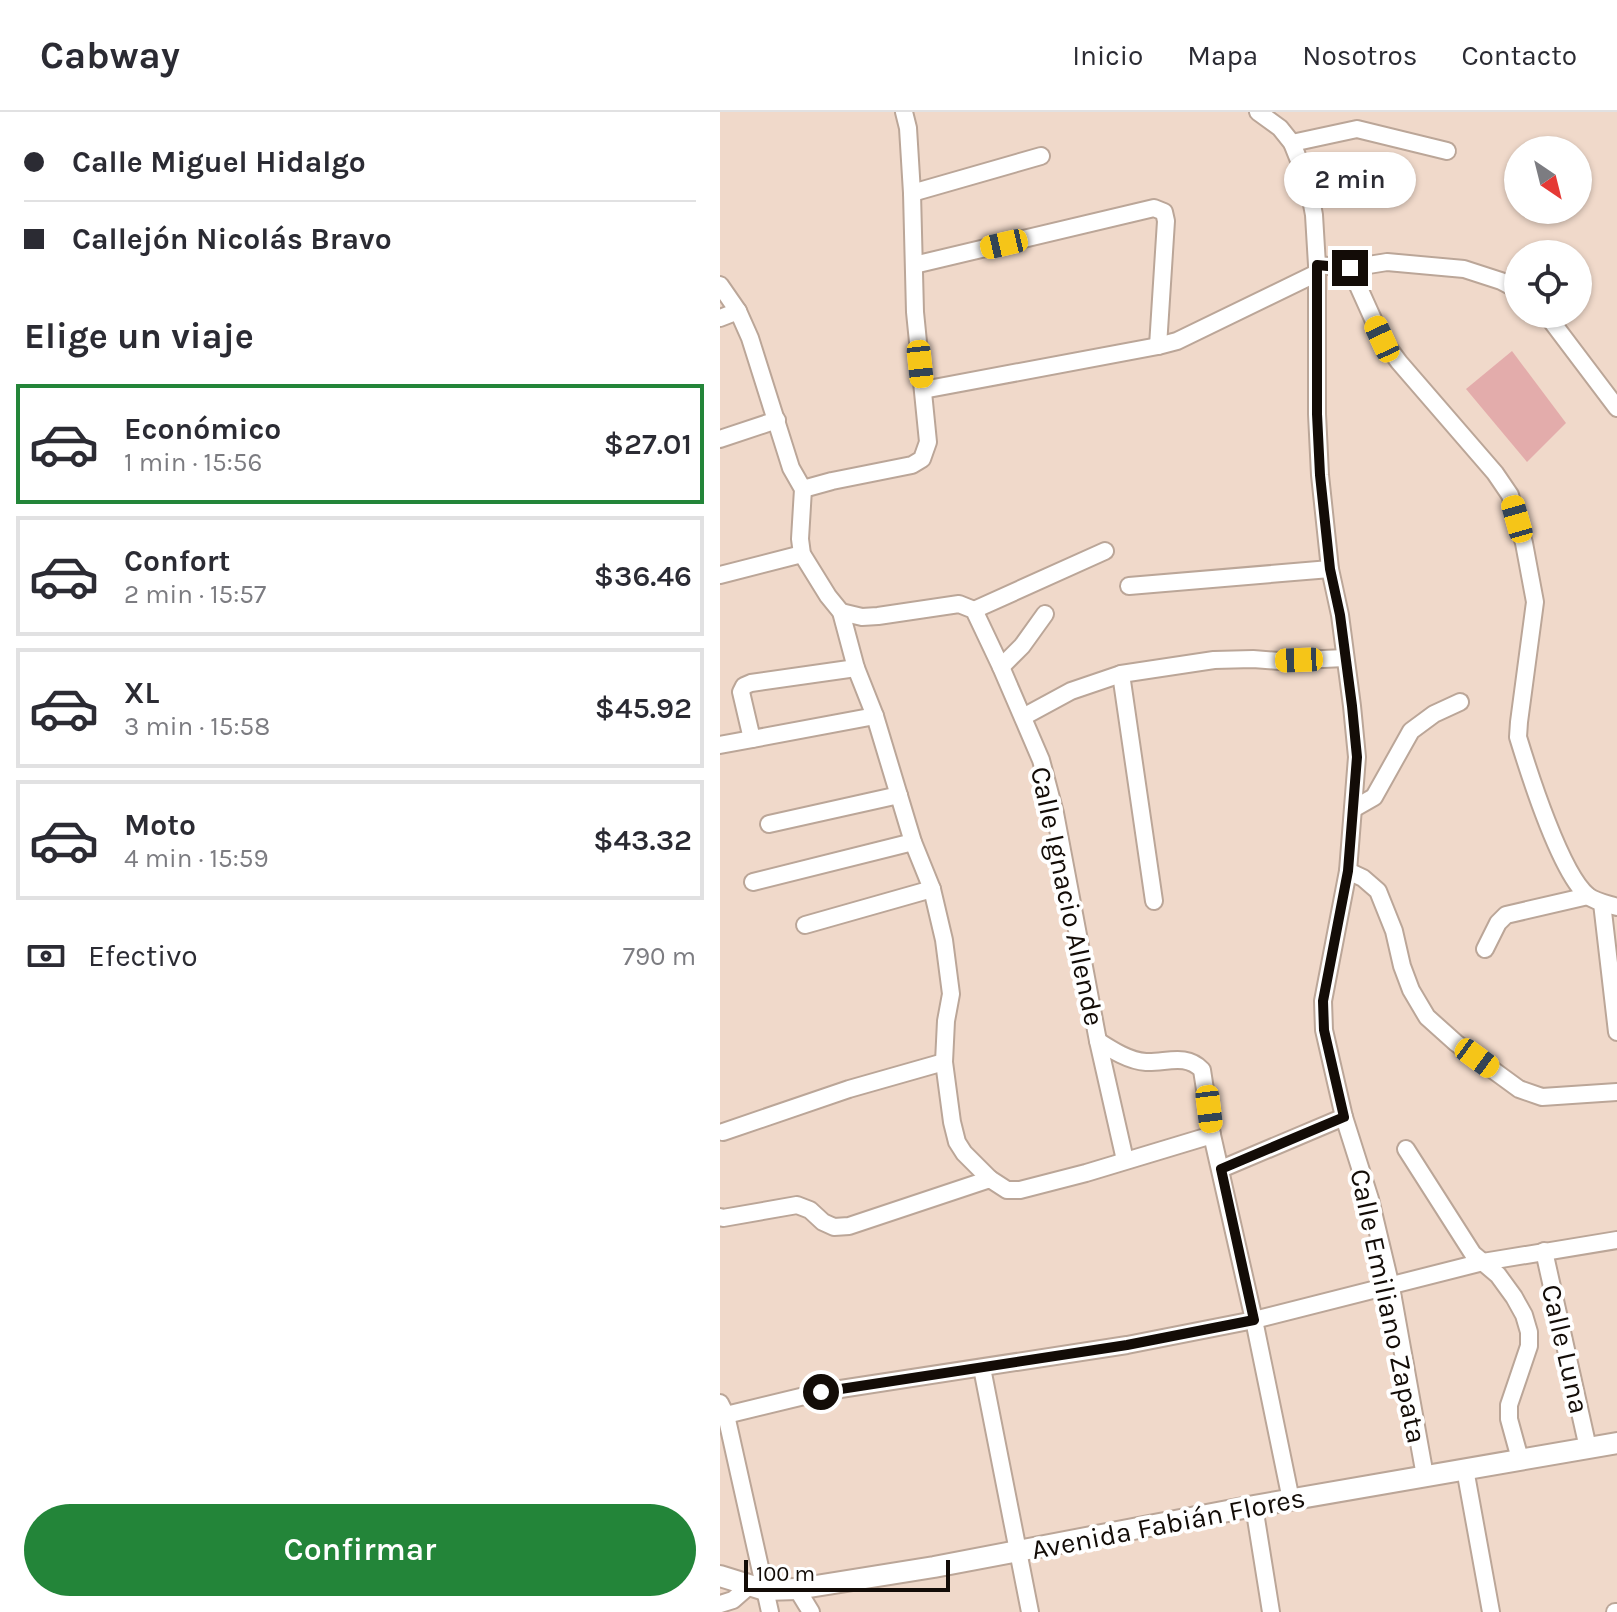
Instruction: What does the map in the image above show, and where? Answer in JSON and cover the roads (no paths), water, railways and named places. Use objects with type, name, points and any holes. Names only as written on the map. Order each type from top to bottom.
[{"type":"main road","name":"Avenida Fabián Flores","points":[[720,1576],[757,1588],[797,1589],[1617,1443]]},
{"type":"street","points":[[803,489],[846,477],[912,465],[922,459],[928,442],[915,312],[912,193],[908,128],[904,112]]},
{"type":"street","name":"Calle Emiliano Zapata","points":[[1258,112],[1281,120],[1308,183],[1314,215],[1320,475],[1357,757],[1348,871],[1323,1001],[1324,1030],[1344,1117],[1370,1199],[1391,1287],[1425,1476]]},
{"type":"street","points":[[1292,143],[1357,129],[1447,151]]},
{"type":"street","points":[[912,193],[1041,156]]},
{"type":"street","points":[[914,265],[1154,208],[1164,212],[1166,221],[1158,346]]},
{"type":"street","points":[[923,390],[1177,341],[1317,269],[1387,262],[1464,269],[1504,283]]},
{"type":"street","points":[[1350,268],[1382,339],[1510,495],[1524,543],[1535,602],[1518,737],[1568,870],[1602,902],[1617,1032]]},
{"type":"street","points":[[720,285],[738,311],[750,338],[791,468],[803,489],[802,554],[841,612],[856,668],[875,716],[913,842],[932,889],[944,940],[951,994],[944,1062],[957,1142],[990,1179],[1007,1190],[1020,1190],[1212,1135]]},
{"type":"street","points":[[720,318],[738,311]]},
{"type":"street","points":[[1557,328],[1617,408]]},
{"type":"street","points":[[720,439],[777,420]]},
{"type":"street","points":[[841,612],[862,617],[878,616],[959,604],[974,610],[1105,551]]},
{"type":"street","points":[[720,575],[802,554]]},
{"type":"street","points":[[1129,586],[1330,569]]},
{"type":"street","name":"Calle Ignacio Allende","points":[[974,610],[1041,760],[1055,813],[1098,1041],[1125,1160]]},
{"type":"street","points":[[1001,667],[1022,646],[1045,614]]},
{"type":"street","points":[[1023,717],[1071,691],[1121,674],[1214,660],[1345,658]]},
{"type":"street","points":[[752,739],[741,692],[744,686],[856,668]]},
{"type":"street","points":[[1121,674],[1154,901]]},
{"type":"street","points":[[1353,809],[1374,797],[1411,731],[1434,714],[1460,702]]},
{"type":"street","points":[[720,745],[875,716]]},
{"type":"street","points":[[769,824],[899,795]]},
{"type":"street","points":[[753,882],[913,842]]},
{"type":"street","points":[[1348,871],[1363,878],[1378,891],[1394,931],[1411,990],[1427,1017],[1456,1043],[1519,1089],[1542,1097],[1617,1092]]},
{"type":"street","points":[[805,925],[932,889]]},
{"type":"street","points":[[1485,949],[1498,923],[1506,915],[1602,902]]},
{"type":"street","name":"Calle Ignacio Allende","points":[[1098,1041],[1121,1055],[1144,1063],[1190,1061],[1202,1070],[1212,1135],[1291,1500]]},
{"type":"street","points":[[723,1132],[849,1089],[944,1062]]},
{"type":"street","points":[[1221,1169],[1344,1117]]},
{"type":"street","points":[[1406,1149],[1473,1254],[1498,1275],[1524,1315],[1529,1346],[1509,1405],[1509,1419],[1520,1459]]},
{"type":"street","points":[[720,1217],[797,1205],[834,1227],[849,1226],[990,1179]]},
{"type":"street","points":[[770,1612],[757,1588],[723,1409],[1127,1345],[1254,1320],[1483,1262],[1617,1240]]},
{"type":"street","name":"Calle Luna","points":[[1544,1251],[1588,1448]]},
{"type":"street","points":[[982,1368],[1030,1612]]},
{"type":"street","points":[[1465,1469],[1491,1612]]},
{"type":"street","points":[[1254,1506],[1271,1612]]},
{"type":"street","points":[[720,1604],[757,1588]]},
{"type":"street","points":[[797,1589],[811,1612]]}]
